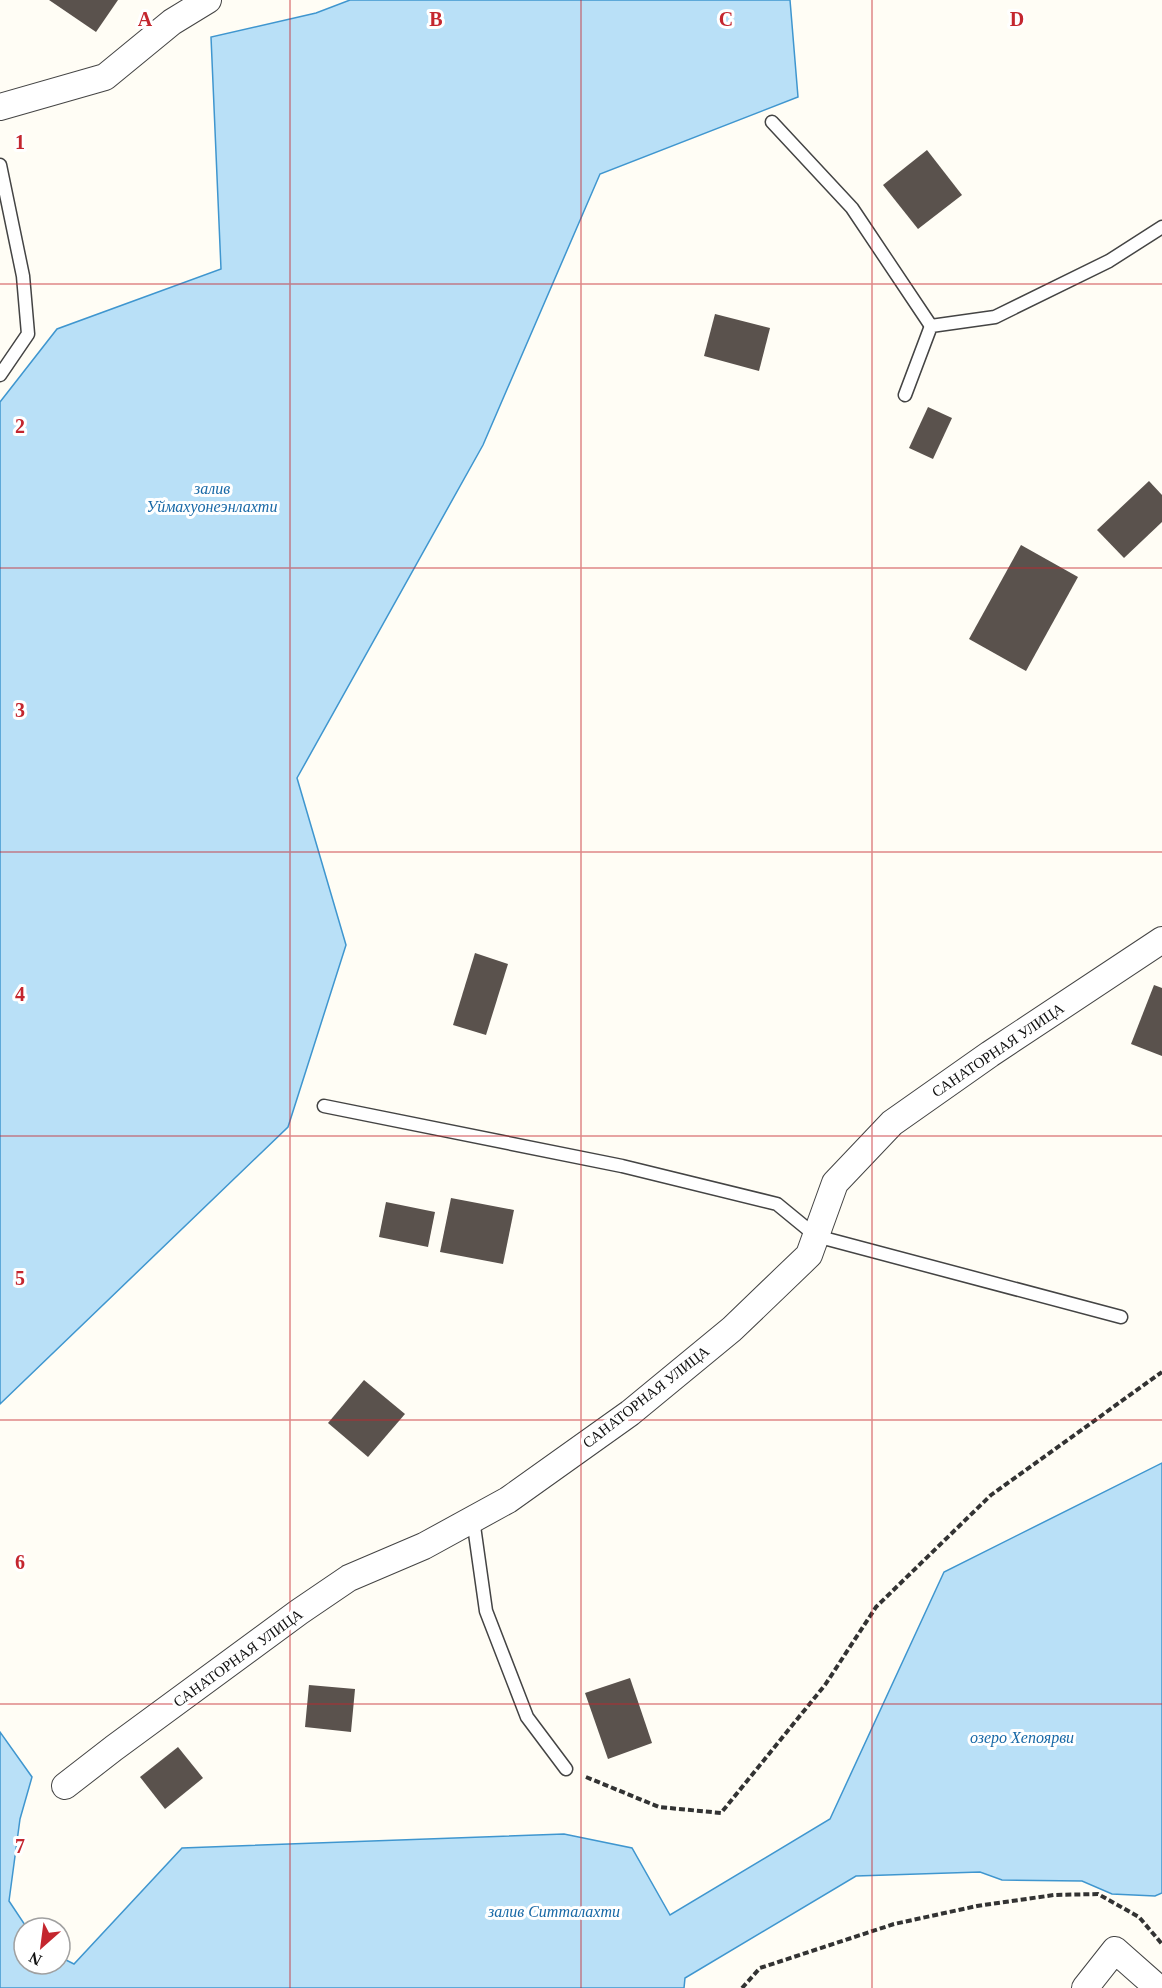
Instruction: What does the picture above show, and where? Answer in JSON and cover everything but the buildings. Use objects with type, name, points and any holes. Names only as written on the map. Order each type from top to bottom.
[{"type":"street","points":[[0,107],[105,77],[172,22],[208,0]]},
{"type":"street","name":"САНАТОРНАЯ УЛИЦА","points":[[65,1786],[299,1612],[349,1578],[424,1546],[508,1500],[630,1413],[732,1329],[809,1255],[835,1183],[892,1123],[990,1054],[1162,940]]},
{"type":"street","points":[[1085,1988],[1115,1950],[1158,1988]]},
{"type":"lane","points":[[772,122],[852,208],[931,326]]},
{"type":"lane","points":[[0,165],[23,276],[28,334],[0,375]]},
{"type":"lane","points":[[931,326],[995,317],[1109,261],[1162,227]]},
{"type":"lane","points":[[905,394],[931,326]]},
{"type":"lane","points":[[324,1106],[622,1166],[777,1204],[816,1236],[1121,1317]]},
{"type":"lane","points":[[473,1519],[486,1611],[527,1717],[566,1769]]},
{"type":"path","points":[[566,1769],[659,1808],[721,1813],[825,1685],[876,1607],[991,1495],[1162,1372]]},
{"type":"path","points":[[742,1988],[760,1968],[894,1924],[976,1906],[1054,1895],[1098,1894],[1139,1917],[1162,1944]]},
{"type":"water","name":"залив Уймахуонеэнлахти","points":[[350,0],[790,0],[798,97],[600,174],[483,445],[297,778],[346,945],[288,1127],[0,1404],[0,402],[57,329],[221,269],[211,37],[316,13]]},
{"type":"water","name":"озеро Хепоярви","points":[[1162,1463],[1162,1893],[1155,1896],[1112,1894],[1082,1881],[1002,1880],[980,1872],[856,1876],[685,1978],[684,1988],[0,1988],[0,1732],[32,1777],[20,1819],[9,1901],[19,1916],[12,1916],[12,1976],[72,1976],[72,1963],[74,1964],[182,1848],[564,1834],[632,1848],[670,1915],[830,1819],[944,1572]]},
{"type":"water label","name":"залив Ситталахти","points":[[554,1911]]}]
